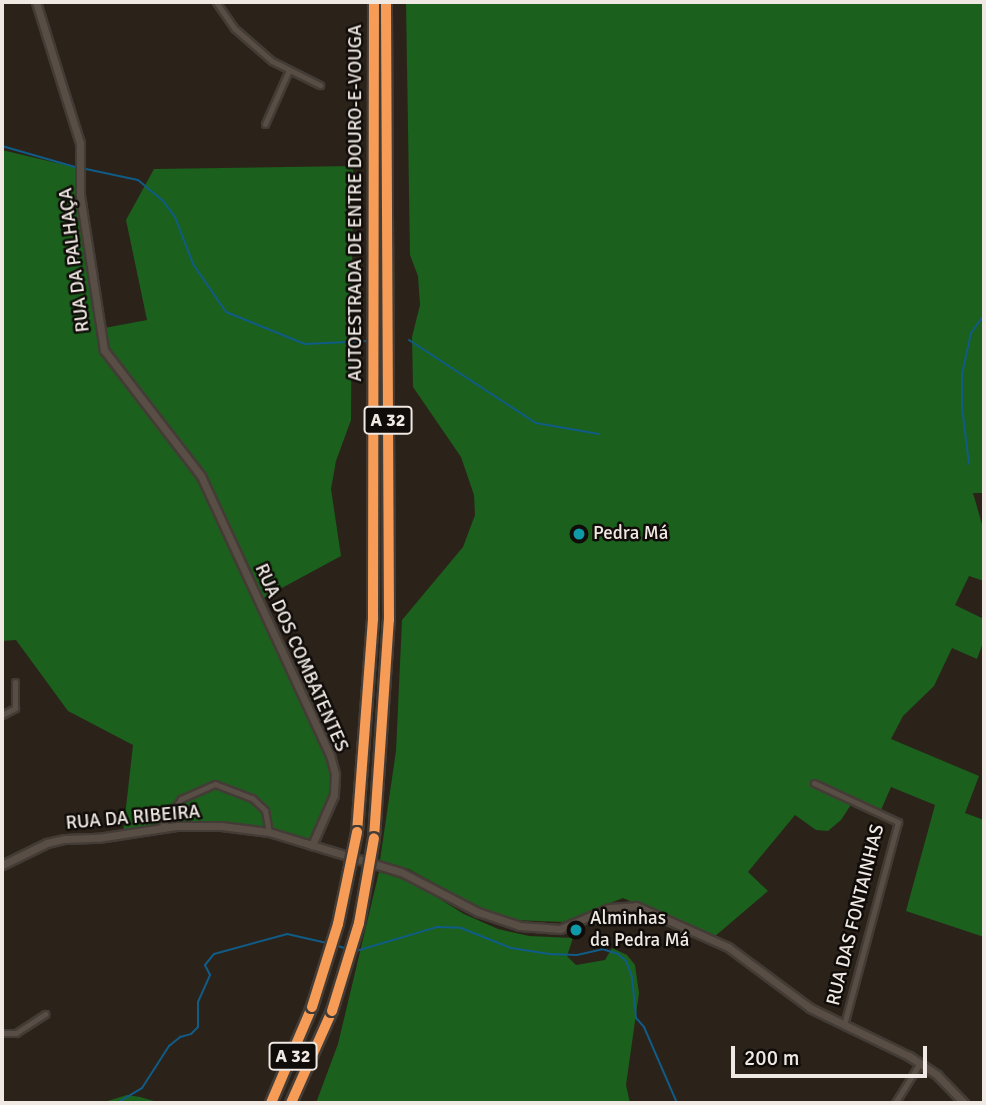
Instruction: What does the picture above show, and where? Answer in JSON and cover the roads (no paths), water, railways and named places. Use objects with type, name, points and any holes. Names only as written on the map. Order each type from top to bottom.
[{"type":"highway","name":"AUTOESTRADA DE ENTRE DOURO-E-VOUGA","points":[[271,1103],[313,1007],[338,923],[357,832],[373,619],[374,2]]},
{"type":"highway","name":"AUTOESTRADA DE ENTRE DOURO-E-VOUGA","points":[[290,1103],[332,1011],[359,922],[374,838],[389,620],[386,2]]},
{"type":"main road","name":"RUA DA PALHAÇA","points":[[36,2],[80,143],[80,195],[104,350],[201,476],[241,563]]},
{"type":"main road","name":"RUA DOS COMBATENTES","points":[[241,563],[335,774],[334,794],[312,845]]},
{"type":"main road","name":"RUA DA RIBEIRA","points":[[2,865],[47,843],[65,839],[221,826],[269,832],[408,874],[478,912],[520,926],[560,929],[609,908],[636,906],[728,947],[799,1001],[920,1063],[953,1089],[964,1103]]},
{"type":"street","points":[[216,2],[234,28],[272,61],[320,85]]},
{"type":"street","points":[[265,124],[289,70]]},
{"type":"street","points":[[2,715],[15,708],[15,682]]},
{"type":"street","name":"RUA DAS FONTAINHAS","points":[[814,783],[898,822],[844,1025]]},
{"type":"street","points":[[160,829],[181,799],[215,784],[252,797],[265,810],[269,832]]},
{"type":"street","points":[[2,1033],[16,1033],[28,1028],[45,1014]]},
{"type":"street","points":[[895,1103],[920,1063]]},
{"type":"waterway","points":[[266,61],[285,72]]},
{"type":"waterway","points":[[291,75],[309,83]]},
{"type":"waterway","points":[[2,146],[75,167]]},
{"type":"waterway","points":[[86,169],[138,180],[164,202],[175,217],[193,264],[226,312],[305,344],[369,341]]},
{"type":"waterway","points":[[969,464],[962,407],[962,374],[971,333],[984,315]]},
{"type":"waterway","points":[[409,340],[536,423],[599,434]]},
{"type":"waterway","points":[[356,951],[437,927],[461,928],[511,948],[548,954],[577,955],[602,949],[618,954],[626,961],[632,977],[636,1018],[644,1027],[677,1103]]},
{"type":"waterway","points":[[117,1103],[142,1088],[169,1046],[198,1027],[198,1002],[210,975],[205,965],[214,954],[287,934],[327,943]]},
{"type":"waterway","points":[[335,945],[347,949]]},
{"type":"place","name":"Pedra Má","points":[[579,534]]},
{"type":"place","name":"Alminhas da Pedra Má","points":[[576,930]]}]
